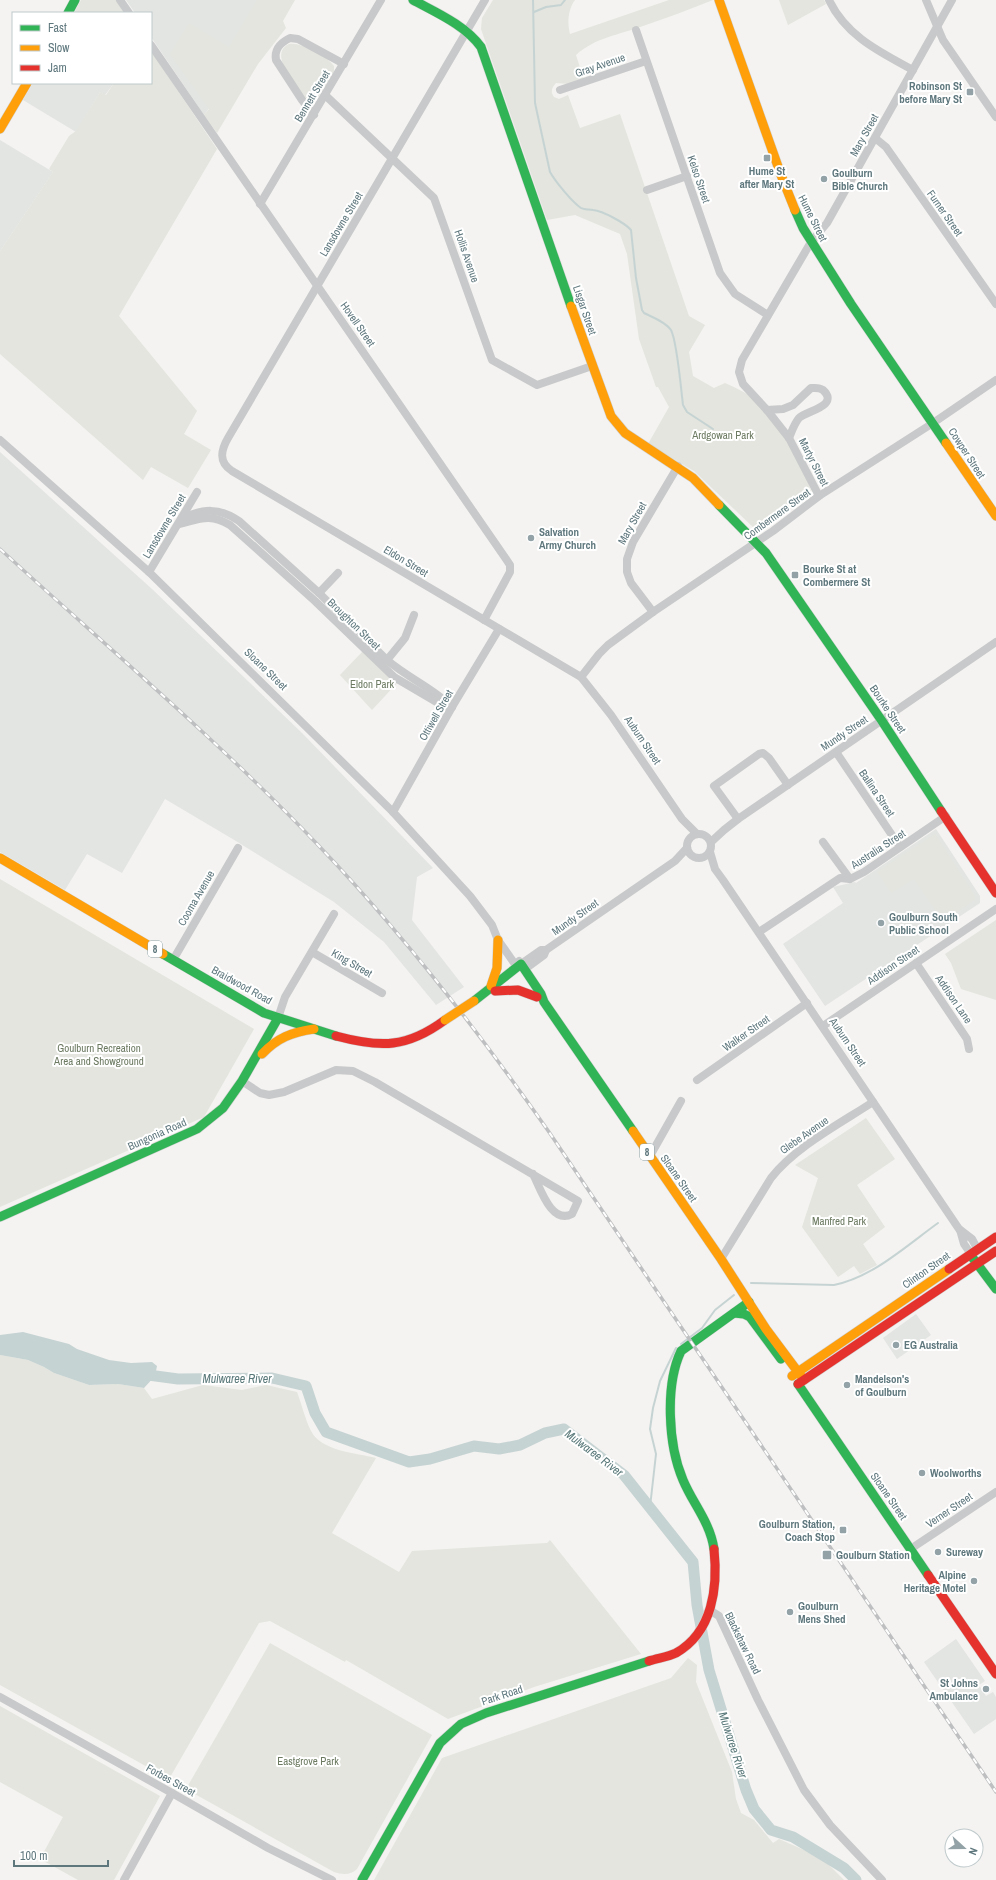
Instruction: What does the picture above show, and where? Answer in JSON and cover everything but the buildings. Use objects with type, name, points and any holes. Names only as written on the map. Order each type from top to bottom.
[{"type":"street","points":[[69,12],[75,0]]},
{"type":"street","points":[[120,0],[128,12]]},
{"type":"street","name":"Bennett Street","points":[[260,204],[381,0]]},
{"type":"street","name":"Lisgar Street","points":[[413,0],[467,32],[478,42],[606,405],[618,425],[635,441],[678,466],[701,486],[757,542]]},
{"type":"street","name":"Lansdowne Street","points":[[222,461],[222,449],[228,438],[485,0]]},
{"type":"street","name":"Hume Street","points":[[719,0],[788,193],[803,228],[814,240],[857,300],[936,421]]},
{"type":"street","name":"Hume Street","points":[[727,0],[787,172],[814,240]]},
{"type":"street","points":[[829,0],[843,22],[855,35],[864,42],[913,70]]},
{"type":"street","points":[[926,0],[936,27],[951,52],[996,117]]},
{"type":"street","name":"Mary Street","points":[[742,360],[814,240],[827,223],[952,0]]},
{"type":"street","name":"Kelso Street","points":[[636,30],[714,256],[724,279],[735,294],[768,315]]},
{"type":"street","points":[[314,115],[302,100],[276,60],[275,54],[278,47],[290,38],[298,39],[344,64]]},
{"type":"street","name":"Hovell Street","points":[[152,45],[510,565],[508,578],[484,620]]},
{"type":"street","name":"Gray Avenue","points":[[560,90],[646,61]]},
{"type":"street","points":[[0,129],[26,84]]},
{"type":"street","name":"Hollis Avenue","points":[[326,95],[437,203],[492,360],[537,385],[592,366]]},
{"type":"street","name":"Furner Street","points":[[875,138],[886,147],[996,304]]},
{"type":"street","points":[[647,190],[687,176]]},
{"type":"street","name":"Martyr Street","points":[[742,360],[739,372],[743,384],[767,410],[789,438],[819,496]]},
{"type":"street","name":"Combermere Street","points":[[581,677],[608,645],[653,612],[796,515],[819,496],[936,421],[996,380]]},
{"type":"street","name":"Martyr Street","points":[[767,410],[782,409],[793,405],[811,388],[820,388],[824,391],[827,399],[825,404],[822,407],[800,416],[789,438]]},
{"type":"street","name":"Cowper Street","points":[[936,421],[996,503]]},
{"type":"street","name":"Cowper Street","points":[[936,421],[974,486],[996,516]]},
{"type":"street","name":"Sloane Street","points":[[0,440],[149,572],[393,812],[470,896],[721,1260],[996,1674]]},
{"type":"street","name":"Eldon Street","points":[[222,461],[226,467],[232,471],[581,677]]},
{"type":"street","name":"Mary Street","points":[[653,612],[631,583],[627,572],[627,559],[634,542],[678,466]]},
{"type":"street","name":"Lansdowne Street","points":[[149,572],[197,492]]},
{"type":"street","name":"Broughton Street","points":[[180,521],[207,510],[232,517],[319,593],[397,669],[443,698],[452,707]]},
{"type":"street","name":"Broughton Street","points":[[180,521],[207,517],[216,518],[230,525],[315,601],[394,678],[445,707],[452,707]]},
{"type":"street","name":"Bourke Street","points":[[757,542],[882,721],[996,893]]},
{"type":"street","name":"Broughton Street","points":[[319,593],[338,573]]},
{"type":"street","name":"Broughton Street","points":[[387,660],[405,638],[414,615]]},
{"type":"street","name":"Ottiwell Street","points":[[393,812],[452,707],[499,629]]},
{"type":"street","name":"Mundy Street","points":[[711,842],[738,819],[996,642]]},
{"type":"street","name":"Auburn Street","points":[[581,677],[611,715],[682,819],[689,839]]},
{"type":"street","name":"Ballina Street","points":[[836,752],[900,847]]},
{"type":"street","points":[[738,819],[714,786],[759,754],[763,753],[769,758],[788,785]]},
{"type":"street","name":"Australia Street","points":[[759,932],[840,878],[850,879],[946,816]]},
{"type":"street","name":"Auburn Street","points":[[682,819],[701,834]]},
{"type":"street","name":"Mundy Street","points":[[701,834],[724,830]]},
{"type":"street","points":[[701,834],[711,842],[710,852],[702,858],[692,856],[687,848],[689,839],[701,834]]},
{"type":"street","points":[[823,842],[850,879]]},
{"type":"street","name":"Cooma Avenue","points":[[173,960],[238,848]]},
{"type":"street","name":"Mundy Street","points":[[521,968],[544,955],[546,950],[675,861],[687,848]]},
{"type":"street","name":"Auburn Street","points":[[710,852],[715,869]]},
{"type":"street","name":"Mundy Street","points":[[675,861],[692,856]]},
{"type":"street","name":"Braidwood Road","points":[[0,858],[264,1013],[363,1042],[389,1044],[404,1042],[418,1037],[474,1001],[521,968]]},
{"type":"street","name":"Auburn Street","points":[[702,858],[715,869],[759,932],[959,1229],[972,1239],[974,1252],[996,1289]]},
{"type":"street","name":"Addison Street","points":[[823,1026],[996,909]]},
{"type":"street","points":[[278,1018],[286,997],[334,914]]},
{"type":"street","points":[[498,936],[497,968],[490,990],[518,990],[541,1000]]},
{"type":"street","name":"King Street","points":[[312,952],[382,993]]},
{"type":"street","name":"Addison Lane","points":[[916,963],[967,1039],[969,1049]]},
{"type":"street","name":"Walker Street","points":[[697,1080],[807,1003]]},
{"type":"street","name":"Bungonia Road","points":[[0,1217],[197,1129],[223,1108],[242,1081],[278,1018]]},
{"type":"street","points":[[249,1069],[267,1048],[282,1036],[290,1032],[315,1029]]},
{"type":"street","points":[[242,1081],[260,1093],[277,1095],[336,1070],[353,1071],[375,1082],[533,1174],[578,1201],[572,1214],[565,1216],[553,1211],[546,1203],[533,1174]]},
{"type":"street","points":[[650,1156],[681,1101]]},
{"type":"street","name":"Glebe Avenue","points":[[721,1260],[771,1178],[780,1166],[804,1148],[873,1102]]},
{"type":"street","name":"Clinton Street","points":[[873,1328],[996,1237]]},
{"type":"street","name":"Clinton Street","points":[[798,1378],[873,1328],[996,1250]]},
{"type":"street","name":"Auburn Street","points":[[980,1261],[996,1278]]},
{"type":"street","name":"Blackshaw Road","points":[[749,1302],[681,1351],[676,1359],[671,1380],[672,1414],[677,1463],[683,1480],[708,1525],[712,1540],[715,1567],[715,1592],[711,1611],[719,1616],[758,1700],[804,1790],[830,1825],[882,1880]]},
{"type":"street","points":[[734,1313],[744,1314],[750,1317],[781,1360]]},
{"type":"street","name":"Sloane Street","points":[[766,1329],[781,1360],[798,1378],[996,1663]]},
{"type":"street","name":"Verner Street","points":[[915,1546],[996,1492]]},
{"type":"street","name":"Park Road","points":[[362,1880],[434,1752],[446,1736],[462,1724],[486,1713],[668,1656],[680,1649],[694,1637],[711,1611]]},
{"type":"street","name":"Forbes Street","points":[[0,1697],[268,1848],[332,1880]]},
{"type":"street","points":[[124,1880],[172,1793]]},
{"type":"shaded area","points":[[126,0],[288,0],[282,11],[204,115],[152,38],[152,12],[134,12]]},
{"type":"shaded area","points":[[32,84],[113,84],[105,95],[100,92],[76,132],[23,100]]},
{"type":"shaded area","points":[[0,140],[53,172],[0,251]]},
{"type":"shaded area","points":[[0,452],[152,589],[302,733],[433,868],[417,877],[412,920],[464,987],[436,1005],[384,942],[334,902],[165,799],[122,873],[87,854],[65,890],[0,852]]},
{"type":"shaded area","name":"Goulburn South Public School","points":[[936,829],[980,896],[980,903],[825,1006],[783,944],[843,903],[833,887],[856,883]]},
{"type":"shaded area","name":"EG Australia","points":[[916,1314],[931,1335],[897,1359],[883,1338]]},
{"type":"shaded area","points":[[23,1332],[69,1344],[77,1349],[109,1360],[131,1363],[152,1362],[157,1366],[155,1376],[144,1388],[118,1384],[89,1385],[54,1373],[28,1360],[0,1355],[0,1335]]},
{"type":"shaded area","points":[[956,1639],[985,1681],[979,1685],[986,1696],[993,1692],[996,1697],[996,1719],[974,1734],[924,1662]]},
{"type":"green space","points":[[81,0],[117,0],[125,12],[75,12]]},
{"type":"green space","points":[[257,0],[295,0],[283,21],[286,28],[258,64],[217,133],[204,115],[209,109],[170,54],[189,23],[229,47]]},
{"type":"green space","name":"Ardgowan Park","points":[[493,0],[575,0],[569,16],[570,34],[669,0],[713,0],[592,44],[576,55],[584,80],[569,84],[556,83],[552,91],[554,97],[559,99],[568,95],[580,128],[620,114],[689,316],[705,325],[689,352],[693,376],[714,388],[725,383],[750,396],[758,403],[777,427],[796,456],[803,470],[809,483],[811,493],[807,498],[764,528],[760,530],[754,528],[694,471],[648,444],[669,407],[658,387],[656,387],[639,339],[627,254],[620,234],[575,215],[547,220],[481,29],[482,18]]},
{"type":"green space","points":[[779,0],[824,0],[826,4],[788,25]]},
{"type":"green space","points":[[289,44],[307,47],[326,58],[334,66],[334,72],[316,101],[306,100],[286,71],[281,55],[283,49]]},
{"type":"green space","points":[[152,52],[217,149],[119,316],[197,411],[184,434],[211,450],[188,488],[151,467],[143,480],[0,354],[0,251],[53,172],[49,169],[69,136],[76,131],[100,92],[106,95],[113,84],[152,84]]},
{"type":"green space","name":"Eldon Park","points":[[363,651],[398,682],[372,710],[340,675]]},
{"type":"green space","points":[[935,834],[975,896],[975,900],[943,921],[914,879],[891,893],[877,872]]},
{"type":"green space","name":"Goulburn Recreation Area and Showground","points":[[0,879],[254,1029],[204,1117],[0,1207]]},
{"type":"green space","points":[[996,920],[996,1000],[961,989],[951,963],[945,954]]},
{"type":"green space","name":"Manfred Park","points":[[866,1118],[895,1159],[857,1185],[885,1227],[863,1244],[877,1265],[860,1274],[854,1266],[838,1277],[802,1227],[818,1178],[795,1165]]},
{"type":"green space","points":[[0,1355],[28,1360],[54,1373],[89,1385],[118,1384],[144,1388],[152,1399],[203,1385],[242,1390],[266,1385],[297,1392],[311,1431],[316,1438],[331,1447],[349,1453],[376,1458],[332,1533],[399,1572],[412,1551],[547,1543],[550,1540],[641,1654],[534,1687],[448,1719],[346,1660],[345,1662],[270,1621],[259,1623],[169,1779],[0,1685]]},
{"type":"green space","name":"Eastgrove Park","points":[[270,1643],[432,1735],[355,1871],[344,1874],[334,1872],[186,1789]]},
{"type":"green space","points":[[688,1658],[697,1665],[696,1682],[732,1772],[736,1799],[741,1813],[754,1820],[773,1843],[779,1839],[822,1858],[844,1880],[374,1880],[442,1758],[671,1678]]},
{"type":"green space","points":[[0,1706],[160,1796],[114,1880],[78,1880],[40,1859],[63,1817],[0,1782]]},
{"type":"waterway","points":[[533,0],[535,103],[550,172],[564,191],[581,208],[608,215],[624,224],[631,230],[636,278],[642,310],[644,313],[662,322],[671,330],[677,354],[683,405],[687,412],[713,429]]},
{"type":"waterway","points":[[534,12],[546,7],[561,5],[565,0]]},
{"type":"waterway","points":[[751,1283],[834,1285],[848,1281],[889,1260],[938,1223]]},
{"type":"waterway","points":[[681,1344],[702,1328],[715,1310],[734,1295]]},
{"type":"waterway","points":[[650,1507],[656,1454],[650,1429],[653,1408],[660,1381],[676,1348]]},
{"type":"waterway","name":"Mulwaree River","points":[[141,1374],[178,1379],[272,1378],[306,1386],[315,1413],[326,1432],[409,1462],[430,1459],[474,1446],[499,1449],[520,1445],[545,1433],[564,1429],[624,1475],[693,1562],[697,1605],[709,1670],[746,1790],[754,1809],[771,1830],[793,1837],[844,1868],[856,1880]]},
{"type":"railway","points":[[0,549],[162,695],[281,807],[381,914],[440,985],[549,1132],[996,1792]]},
{"type":"traffic: fast","points":[[69,12],[75,0]]},
{"type":"traffic: fast","points":[[413,0],[459,26],[481,47],[571,306]]},
{"type":"traffic: fast","points":[[795,210],[803,228],[851,304],[946,443]]},
{"type":"traffic: fast","points":[[719,505],[766,553],[882,721],[941,811]]},
{"type":"traffic: fast","points":[[163,954],[264,1013],[336,1036]]},
{"type":"traffic: fast","points":[[474,1001],[521,964],[541,994],[544,1002],[633,1131]]},
{"type":"traffic: fast","points":[[0,1217],[197,1129],[223,1108],[242,1081],[278,1018]]},
{"type":"traffic: fast","points":[[972,1257],[996,1289]]},
{"type":"traffic: fast","points":[[714,1549],[709,1530],[687,1489],[678,1466],[674,1450],[670,1415],[672,1381],[681,1351],[749,1302]]},
{"type":"traffic: fast","points":[[734,1313],[744,1314],[750,1317],[781,1359]]},
{"type":"traffic: fast","points":[[798,1384],[928,1575]]},
{"type":"traffic: fast","points":[[362,1880],[440,1743],[461,1724],[486,1713],[649,1661]]},
{"type":"traffic: slow","points":[[719,0],[781,175],[795,210]]},
{"type":"traffic: slow","points":[[0,129],[26,84]]},
{"type":"traffic: slow","points":[[571,306],[611,416],[625,433],[693,478],[719,505]]},
{"type":"traffic: slow","points":[[946,443],[996,516]]},
{"type":"traffic: slow","points":[[0,858],[163,954]]},
{"type":"traffic: slow","points":[[491,986],[497,968],[498,940]]},
{"type":"traffic: slow","points":[[445,1020],[474,1001]]},
{"type":"traffic: slow","points":[[262,1054],[273,1044],[285,1037],[314,1029]]},
{"type":"traffic: slow","points":[[633,1131],[721,1259],[766,1329],[804,1380]]},
{"type":"traffic: slow","points":[[792,1376],[949,1269]]},
{"type":"traffic: jam","points":[[941,811],[996,893]]},
{"type":"traffic: jam","points":[[495,991],[518,990],[537,997]]},
{"type":"traffic: jam","points":[[336,1036],[380,1044],[393,1043],[406,1041],[418,1036],[445,1020]]},
{"type":"traffic: jam","points":[[949,1269],[996,1237]]},
{"type":"traffic: jam","points":[[798,1384],[996,1251]]},
{"type":"traffic: jam","points":[[649,1661],[676,1653],[688,1644],[698,1633],[705,1621],[710,1607],[715,1578],[714,1549]]},
{"type":"traffic: jam","points":[[928,1575],[996,1674]]},
{"type":"place","name":"Robinson St before Mary St","points":[[970,92]]},
{"type":"place","name":"Hume St after Mary St","points":[[767,158]]},
{"type":"place","name":"Goulburn Bible Church","points":[[824,179]]},
{"type":"place","name":"Salvation Army Church","points":[[531,538]]},
{"type":"place","name":"Bourke St at Combermere St","points":[[795,575]]},
{"type":"place","name":"Goulburn South Public School","points":[[881,923]]},
{"type":"place","name":"EG Australia","points":[[896,1345]]},
{"type":"place","name":"Mandelson's of Goulburn","points":[[847,1385]]},
{"type":"place","name":"Woolworths","points":[[922,1473]]},
{"type":"place","name":"Goulburn Station, Coach Stop","points":[[843,1530]]},
{"type":"place","name":"Sureway","points":[[938,1552]]},
{"type":"place","name":"Goulburn Station","points":[[827,1555]]},
{"type":"place","name":"Alpine Heritage Motel","points":[[974,1581]]},
{"type":"place","name":"Goulburn Mens Shed","points":[[790,1612]]},
{"type":"place","name":"St Johns Ambulance","points":[[986,1689]]}]
